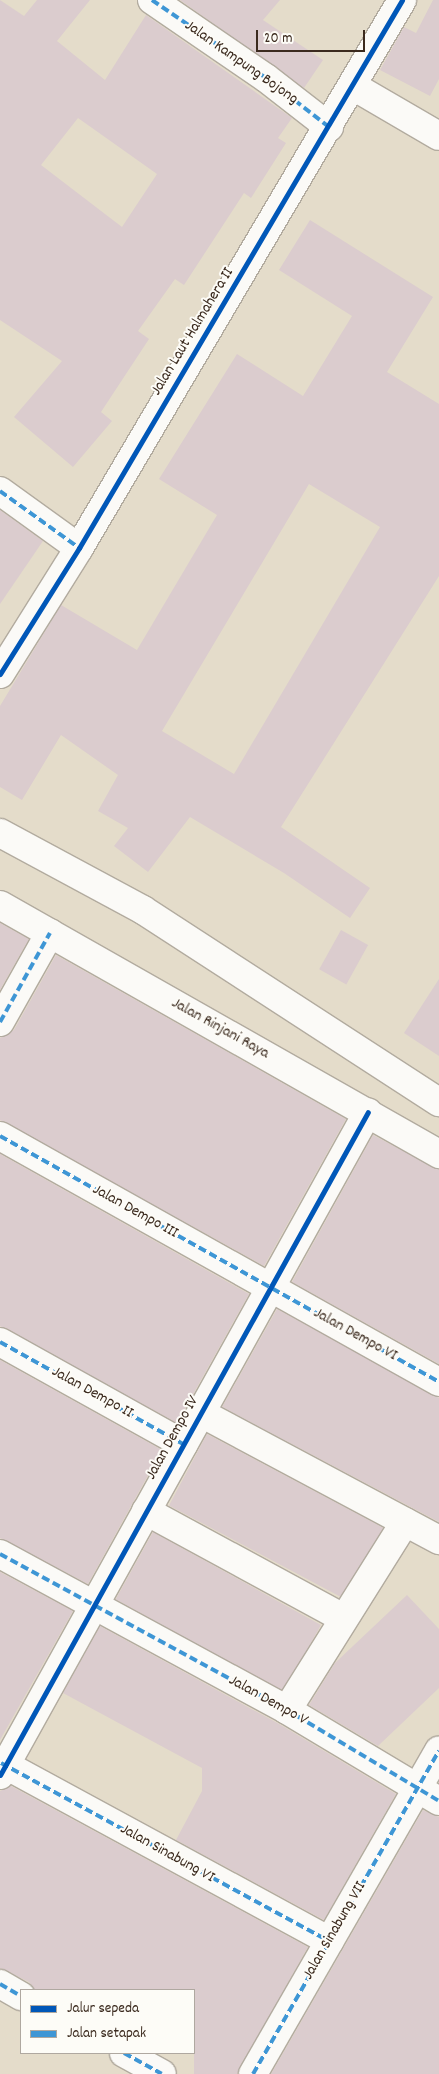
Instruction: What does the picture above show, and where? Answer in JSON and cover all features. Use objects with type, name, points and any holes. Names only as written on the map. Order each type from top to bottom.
[{"type":"street","name":"Jalan Kampung Bojong","points":[[152,0],[266,78],[329,127]]},
{"type":"street","name":"Jalan Laut Halmahera II","points":[[0,674],[80,548],[402,0]]},
{"type":"street","points":[[353,86],[439,136]]},
{"type":"street","points":[[0,491],[80,548]]},
{"type":"street","points":[[0,833],[143,910],[439,1102]]},
{"type":"street","name":"Jalan Rinjani Raya","points":[[0,905],[368,1112],[439,1154]]},
{"type":"street","points":[[0,1022],[50,933]]},
{"type":"street","name":"Jalan Dempo IV","points":[[2,1768],[368,1112]]},
{"type":"street","name":"Jalan Dempo III","points":[[0,1136],[270,1288]]},
{"type":"street","name":"Jalan Dempo VI","points":[[270,1288],[439,1382]]},
{"type":"street","name":"Jalan Dempo II","points":[[0,1342],[183,1444]]},
{"type":"street","points":[[201,1413],[439,1540]]},
{"type":"street","points":[[146,1511],[343,1618]]},
{"type":"street","points":[[287,1710],[405,1522]]},
{"type":"street","name":"Jalan Dempo V","points":[[0,1554],[287,1710],[428,1794]]},
{"type":"street","name":"Jalan Sinabung VII","points":[[253,2074],[329,1941],[428,1794],[439,1751]]},
{"type":"street","name":"Jalan Sinabung VI","points":[[2,1768],[329,1941]]},
{"type":"street","points":[[0,1984],[20,1995]]},
{"type":"street","points":[[126,2054],[162,2074]]},
{"type":"building","points":[[0,0],[24,16],[37,0],[90,0],[57,41],[105,80],[146,15],[292,118],[278,138],[286,143],[251,198],[244,193],[184,285],[175,279],[138,331],[149,339],[101,412],[112,421],[73,467],[14,417],[62,361],[0,320]],"holes":[[[78,118],[157,174],[122,227],[41,165]]]},
{"type":"building","points":[[180,0],[280,0],[263,20],[323,60],[304,88]]},
{"type":"building","points":[[433,0],[439,0],[439,79],[430,96],[380,70],[404,27],[416,33]]},
{"type":"building","points":[[310,220],[433,297],[387,372],[439,404],[439,576],[281,827],[370,888],[350,918],[284,873],[190,817],[148,872],[114,846],[128,828],[98,811],[118,775],[61,735],[22,800],[0,787],[0,706],[61,605],[137,650],[217,515],[159,479],[237,354],[303,396],[352,316],[279,270]],"holes":[[[309,484],[380,527],[234,774],[162,731]]]},
{"type":"building","points":[[0,510],[43,541],[0,604]]},
{"type":"building","points":[[0,923],[29,939],[0,990]]},
{"type":"building","points":[[341,930],[368,945],[346,984],[319,969]]},
{"type":"building","points":[[56,955],[346,1119],[264,1266],[0,1120],[0,1038],[14,1030]]},
{"type":"building","points":[[439,979],[439,1056],[404,1033]]},
{"type":"building","points":[[373,1135],[439,1170],[439,1364],[292,1282]]},
{"type":"building","points":[[0,1154],[249,1294],[177,1423],[0,1326]]},
{"type":"building","points":[[277,1309],[439,1398],[439,1522],[222,1407]]},
{"type":"building","points":[[0,1360],[162,1450],[88,1584],[0,1538]]},
{"type":"building","points":[[207,1434],[384,1528],[346,1599],[169,1506]]},
{"type":"building","points":[[153,1532],[321,1625],[284,1692],[116,1599]]},
{"type":"building","points":[[0,1572],[73,1611],[0,1740]]},
{"type":"building","points":[[407,1595],[439,1629],[439,1688],[378,1746],[309,1705],[335,1663]]},
{"type":"building","points":[[100,1626],[279,1724],[396,1794],[324,1920],[176,1840],[202,1791],[202,1768],[63,1693]]},
{"type":"building","points":[[11,1786],[308,1947],[237,2074],[194,2074],[195,1989],[34,1989],[29,1982],[0,1968],[0,1791]]},
{"type":"building","points":[[423,1810],[439,1817],[439,2074],[271,2074]]},
{"type":"marked path","points":[[152,0],[266,78],[329,127]]},
{"type":"marked path","points":[[0,491],[79,548]]},
{"type":"marked path","points":[[0,1022],[50,933]]},
{"type":"marked path","points":[[0,1136],[439,1382]]},
{"type":"marked path","points":[[0,1342],[183,1444]]},
{"type":"marked path","points":[[0,1554],[287,1710],[439,1801]]},
{"type":"marked path","points":[[253,2074],[439,1751]]},
{"type":"marked path","points":[[1,1763],[329,1941]]},
{"type":"marked path","points":[[0,1984],[20,1995]]},
{"type":"marked path","points":[[126,2054],[162,2074]]},
{"type":"cycle path","points":[[0,674],[79,548],[402,0]]},
{"type":"cycle path","points":[[0,1775],[368,1112]]}]
